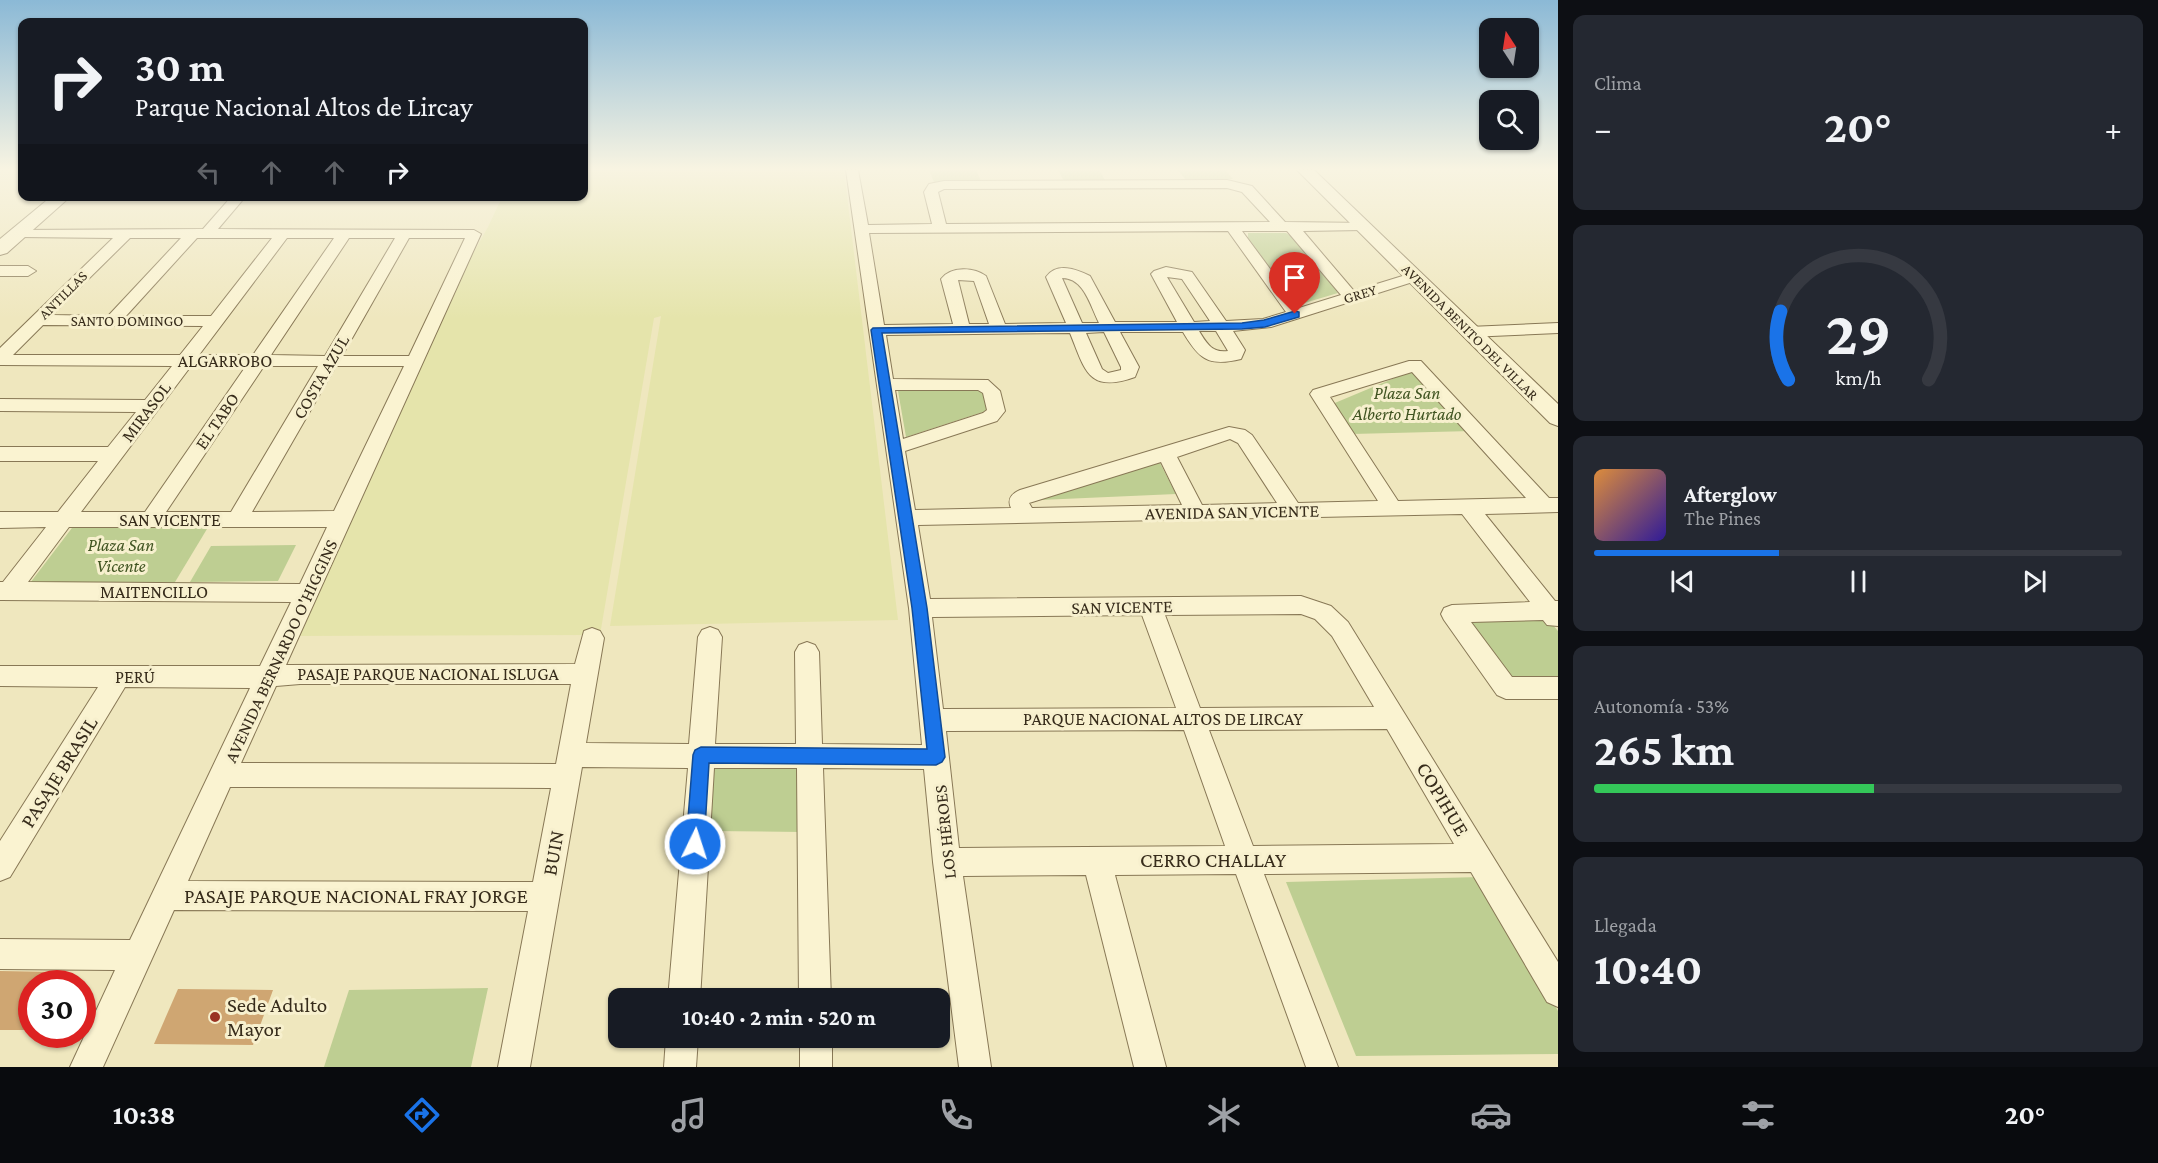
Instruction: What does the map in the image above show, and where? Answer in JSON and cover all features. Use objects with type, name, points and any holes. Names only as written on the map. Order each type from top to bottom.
[{"type":"street","points":[[0,249],[35,220]]},
{"type":"street","points":[[112,321],[214,220]]},
{"type":"street","name":"LOS HÉROES","points":[[860,220],[920,608],[947,862],[975,1067]]},
{"type":"street","points":[[938,220],[940,229]]},
{"type":"street","points":[[1279,220],[1351,297]]},
{"type":"street","name":"AVENIDA BENITO DEL VILLAR","points":[[1357,220],[1558,418]]},
{"type":"street","points":[[861,229],[1363,226]]},
{"type":"street","points":[[1232,227],[1295,314]]},
{"type":"street","points":[[0,233],[405,233]]},
{"type":"street","name":"ANTILLAS","points":[[0,359],[126,233]]},
{"type":"street","name":"MIRASOL","points":[[5,591],[64,520],[283,233]]},
{"type":"street","name":"EL TABO","points":[[150,520],[345,233]]},
{"type":"street","name":"AVENIDA BERNARDO O'HIGGINS","points":[[86,1067],[224,775],[474,234],[405,233]]},
{"type":"street","name":"COSTA AZUL","points":[[237,520],[405,233]]},
{"type":"street","points":[[0,271],[28,271]]},
{"type":"street","points":[[1176,272],[1187,275],[1237,350],[1235,355],[1224,358],[1212,356],[1202,350],[1188,326],[1159,274],[1176,272]]},
{"type":"street","points":[[1057,273],[1072,273],[1085,279],[1130,367],[1129,373],[1112,379],[1102,378],[1095,372],[1076,328],[1054,277],[1057,273]]},
{"type":"street","points":[[962,329],[949,279],[954,275],[975,275],[981,279],[999,329]]},
{"type":"street","name":"GREY","points":[[877,330],[1265,324],[1414,277]]},
{"type":"street","name":"SANTO DOMINGO","points":[[38,320],[216,321]]},
{"type":"street","points":[[1469,332],[1558,328]]},
{"type":"street","name":"ALGARROBO","points":[[0,359],[414,362]]},
{"type":"street","points":[[1394,508],[1319,394],[1415,365],[1551,505]]},
{"type":"street","points":[[885,385],[982,384],[991,391],[996,411],[990,417],[895,448]]},
{"type":"street","points":[[0,405],[152,406]]},
{"type":"street","points":[[1025,516],[1019,503],[1020,498],[1027,495],[1230,433],[1238,434],[1245,439],[1293,511]]},
{"type":"street","points":[[0,454],[115,454]]},
{"type":"street","points":[[1166,454],[1196,513]]},
{"type":"street","name":"AVENIDA SAN VICENTE","points":[[905,518],[1551,505]]},
{"type":"street","points":[[1468,507],[1555,614]]},
{"type":"street","name":"SAN VICENTE","points":[[0,520],[341,519]]},
{"type":"street","name":"MAITENCILLO","points":[[5,591],[308,593]]},
{"type":"street","name":"SAN VICENTE","points":[[920,608],[1301,605],[1323,612]]},
{"type":"street","points":[[1150,606],[1322,1067]]},
{"type":"street","name":"COPIHUE","points":[[1323,612],[1336,622],[1558,991]]},
{"type":"street","points":[[1555,614],[1452,614],[1506,688],[1558,688]]},
{"type":"street","points":[[685,988],[710,637]]},
{"type":"street","name":"BUIN","points":[[514,1067],[592,638]]},
{"type":"street","points":[[807,652],[815,988]]},
{"type":"street","name":"PASAJE PARQUE NACIONAL ISLUGA","points":[[270,676],[300,674],[586,675]]},
{"type":"street","name":"PERÚ","points":[[0,676],[270,676]]},
{"type":"street","name":"PASAJE BRASIL","points":[[0,867],[118,677]]},
{"type":"street","name":"PARQUE NACIONAL ALTOS DE LIRCAY","points":[[931,720],[1394,718]]},
{"type":"street","points":[[224,775],[569,766],[701,755],[936,757]]},
{"type":"street","name":"CERRO CHALLAY","points":[[947,862],[1479,858]]},
{"type":"street","points":[[1097,861],[1150,1067]]},
{"type":"street","name":"PASAJE PARQUE NACIONAL FRAY JORGE","points":[[167,895],[545,897]]},
{"type":"street","points":[[0,954],[139,955]]},
{"type":"street","points":[[680,1067],[681,1048]]},
{"type":"street","points":[[816,1048],[816,1067]]},
{"type":"shaded area","points":[[491,220],[850,220],[898,620],[610,626],[661,316],[654,318],[600,635],[288,636],[436,319]]},
{"type":"green space","points":[[1248,233],[1286,233],[1294,238],[1338,293],[1301,304],[1295,301],[1248,238]]},
{"type":"green space","name":"Plaza San Alberto Hurtado","points":[[1416,369],[1472,431],[1352,434],[1330,405]]},
{"type":"green space","points":[[979,390],[983,393],[986,411],[906,437],[898,391]]},
{"type":"green space","points":[[1159,461],[1176,494],[1040,500]]},
{"type":"green space","name":"Plaza San Vicente","points":[[75,524],[210,524],[172,587],[27,587]]},
{"type":"green space","points":[[296,545],[278,581],[190,582],[211,546]]},
{"type":"green space","points":[[1546,617],[1558,631],[1558,684],[1513,688],[1461,619]]},
{"type":"green space","points":[[712,768],[801,768],[802,832],[708,831]]},
{"type":"green space","points":[[1480,877],[1558,1011],[1558,1054],[1356,1056],[1286,882]]},
{"type":"green space","points":[[488,988],[471,1067],[324,1067],[349,990]]},
{"type":"building","points":[[0,971],[18,971],[18,1030],[0,1030]]},
{"type":"building","name":"Sede Adulto Mayor","points":[[178,989],[273,990],[253,1045],[154,1044]]},
{"type":"place","name":"Sede Adulto Mayor","points":[[215,1017]]},
{"type":"route","points":[[695,844],[701,755],[936,757],[923,629],[877,330],[1242,326],[1265,324],[1295,314]]}]
